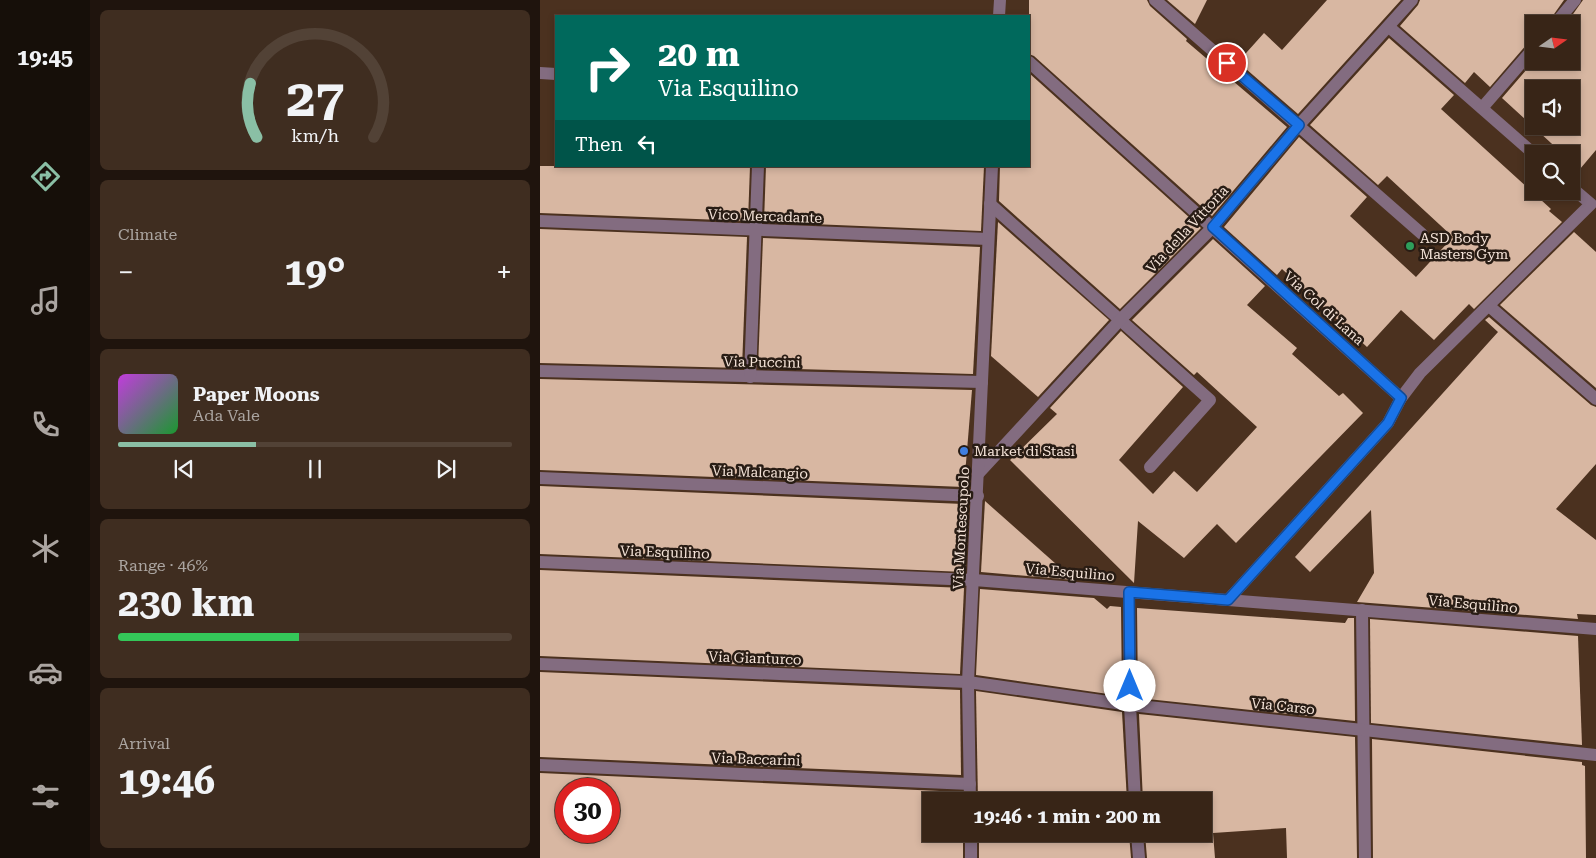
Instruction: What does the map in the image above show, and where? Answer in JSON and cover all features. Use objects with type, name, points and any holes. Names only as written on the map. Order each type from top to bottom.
[{"type":"street","points":[[999,15],[1000,0]]},
{"type":"street","points":[[1155,0],[1422,234]]},
{"type":"street","name":"Via della Vittoria","points":[[978,474],[1120,320],[1213,227],[1299,125],[1412,0]]},
{"type":"street","points":[[1563,15],[1576,0]]},
{"type":"street","points":[[1389,27],[1525,146]]},
{"type":"street","points":[[1482,108],[1525,58]]},
{"type":"street","name":"Via Col di Lana","points":[[1030,63],[1401,398]]},
{"type":"street","points":[[540,74],[555,74]]},
{"type":"street","points":[[750,377],[758,167]]},
{"type":"street","name":"Via Montescupolo","points":[[970,792],[968,682],[992,167]]},
{"type":"street","points":[[1228,600],[1388,423],[1401,398],[1420,373],[1594,204],[1580,194]]},
{"type":"street","points":[[990,204],[1210,400],[1150,467]]},
{"type":"street","name":"Vico Mercadante","points":[[540,221],[988,240]]},
{"type":"street","points":[[1489,306],[1596,400]]},
{"type":"street","name":"Via Puccini","points":[[540,371],[982,382]]},
{"type":"street","name":"Via Malcangio","points":[[540,478],[978,496]]},
{"type":"street","name":"Via Esquilino","points":[[540,562],[974,580],[1596,629]]},
{"type":"street","points":[[1129,592],[1130,705],[1135,792]]},
{"type":"street","points":[[1362,610],[1365,858]]},
{"type":"street","name":"Via Gianturco","points":[[540,664],[968,682]]},
{"type":"street","name":"Via Carso","points":[[968,682],[1130,705],[1596,755]]},
{"type":"street","name":"Via Baccarini","points":[[540,765],[970,784]]},
{"type":"street","points":[[970,842],[971,858]]},
{"type":"street","points":[[1137,842],[1138,858]]},
{"type":"building","points":[[1029,0],[1147,0],[1150,6],[1187,39],[1186,41],[1287,127],[1212,216],[1030,54]]},
{"type":"building","points":[[1167,0],[1207,0],[1195,24]]},
{"type":"building","points":[[1327,0],[1401,0],[1298,114],[1238,62],[1264,33],[1282,50]]},
{"type":"building","points":[[1420,0],[1564,0],[1553,15],[1525,15],[1525,46],[1490,87],[1474,72],[1465,83],[1400,26]]},
{"type":"building","points":[[1583,0],[1596,0],[1596,150],[1580,169],[1580,145],[1553,145],[1542,135],[1580,135],[1580,80],[1525,80],[1525,119],[1502,98],[1526,70],[1580,70],[1580,15],[1572,15]]},
{"type":"building","points":[[1389,38],[1454,95],[1441,109],[1525,185],[1525,200],[1541,200],[1551,209],[1549,211],[1562,222],[1474,309],[1469,304],[1434,340],[1401,310],[1367,347],[1282,269],[1277,275],[1224,227],[1299,137],[1367,197],[1350,216],[1416,277],[1453,237],[1387,176],[1378,185],[1310,125]]},
{"type":"building","points":[[1030,74],[1201,228],[1120,309],[999,201],[1000,167],[1030,167]]},
{"type":"building","points":[[540,166],[750,167],[748,221],[540,213]]},
{"type":"building","points":[[766,167],[984,167],[981,231],[764,222]]},
{"type":"building","points":[[998,222],[1109,320],[1038,397],[991,356]]},
{"type":"building","points":[[540,229],[747,237],[742,368],[540,363]]},
{"type":"building","points":[[1574,232],[1596,252],[1596,388],[1500,305]]},
{"type":"building","points":[[763,238],[980,247],[973,374],[758,368]]},
{"type":"building","points":[[1213,239],[1265,286],[1247,305],[1297,348],[1292,354],[1339,396],[1343,393],[1363,413],[1236,543],[1217,524],[1184,558],[1138,521],[1134,583],[1010,460],[1057,414],[1050,408],[1121,331],[1183,387],[1119,460],[1153,494],[1174,471],[1197,492],[1257,427],[1197,372],[1194,375],[1132,320]]},
{"type":"building","points":[[1489,317],[1591,405],[1596,407],[1596,464],[1556,509],[1596,540],[1596,615],[1577,614],[1578,619],[1357,602],[1374,573],[1371,510],[1310,572],[1295,557],[1498,332],[1485,320]]},
{"type":"building","points":[[540,379],[972,390],[964,487],[540,470]]},
{"type":"building","points":[[540,486],[963,504],[962,506],[968,504],[965,572],[540,554]]},
{"type":"building","points":[[985,501],[1074,580],[981,572]]},
{"type":"building","points":[[540,570],[964,588],[960,674],[540,656]]},
{"type":"building","points":[[980,589],[1094,598],[1107,609],[1110,606],[1121,607],[1122,696],[976,675]]},
{"type":"building","points":[[1137,608],[1345,623],[1348,618],[1354,618],[1355,721],[1138,698]]},
{"type":"building","points":[[1370,619],[1578,636],[1582,745],[1371,723]]},
{"type":"building","points":[[540,672],[960,690],[961,775],[540,757]]},
{"type":"building","points":[[976,691],[1122,712],[1126,792],[978,792]]},
{"type":"building","points":[[1139,714],[1355,737],[1357,858],[1287,858],[1286,828],[1213,833],[1215,858],[1147,858],[1146,842],[1212,842],[1212,792],[1143,792]]},
{"type":"building","points":[[1372,739],[1582,762],[1582,765],[1585,766],[1586,858],[1373,858]]},
{"type":"building","points":[[540,773],[962,792],[922,792],[922,842],[963,842],[963,858],[540,858]]},
{"type":"building","points":[[979,842],[1130,842],[1131,858],[979,858]]},
{"type":"place","name":"ASD Body Masters Gym","points":[[1410,246]]},
{"type":"place","name":"Market di Stasi","points":[[964,451]]},
{"type":"route","points":[[1130,686],[1129,592],[1228,600],[1388,423],[1401,398],[1213,227],[1299,125],[1227,63]]}]
